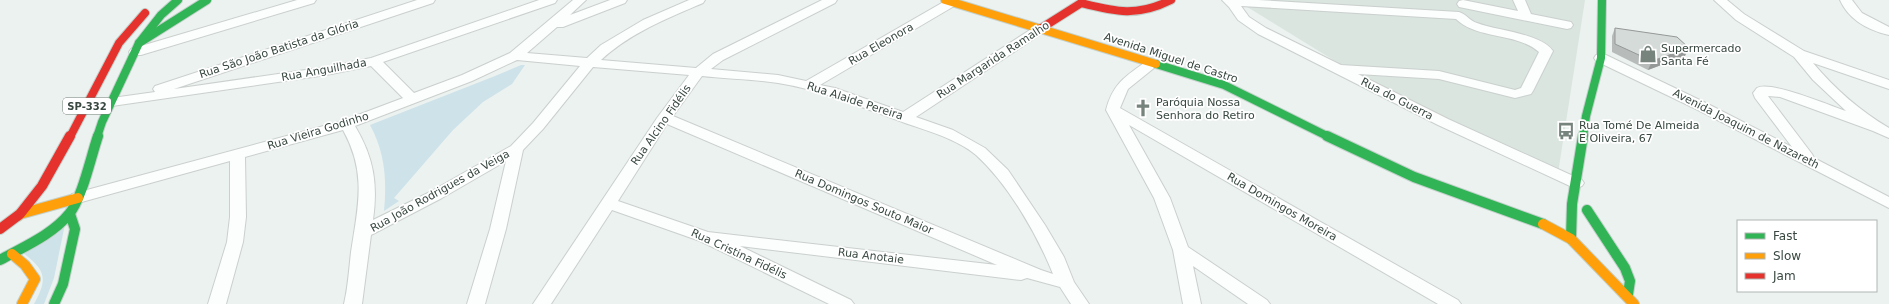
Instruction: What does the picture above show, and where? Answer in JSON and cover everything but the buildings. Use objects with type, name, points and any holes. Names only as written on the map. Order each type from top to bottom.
[{"type":"street","name":"SP-332","points":[[0,260],[10,251],[51,231],[70,214],[78,198],[102,122],[137,48],[161,15],[178,0]]},
{"type":"street","points":[[137,48],[207,0]]},
{"type":"street","points":[[137,48],[310,0]]},
{"type":"street","name":"Rua São João Batista da Glória","points":[[129,99],[427,0]]},
{"type":"street","name":"Rua Anguilhada","points":[[112,102],[326,71],[374,61],[551,0]]},
{"type":"street","name":"Rua Vieira Godinho","points":[[78,198],[347,124],[467,78],[515,56],[580,0]]},
{"type":"street","points":[[549,28],[622,0]]},
{"type":"street","name":"Rua João Rodrigues da Veiga","points":[[364,232],[436,195],[516,149],[538,126],[589,63],[606,48],[640,26],[699,0]]},
{"type":"street","name":"Rua Alcino Fidélis","points":[[542,304],[664,118],[698,73],[718,57],[831,0]]},
{"type":"street","name":"Rua Margarida Ramalho","points":[[906,117],[1081,3],[1139,13],[1155,9],[1171,0]]},
{"type":"street","points":[[1519,0],[1526,18]]},
{"type":"street","points":[[1586,253],[1590,238],[1586,210],[1581,192],[1586,116],[1601,58],[1602,0]]},
{"type":"street","points":[[1720,0],[1740,17],[1799,54],[1889,85]]},
{"type":"street","points":[[1846,0],[1849,7],[1854,12],[1873,25],[1889,31]]},
{"type":"street","name":"Avenida Miguel de Castro","points":[[948,1],[1224,85],[1369,157],[1414,177],[1471,196],[1540,222],[1571,239],[1586,253],[1607,278],[1631,299]]},
{"type":"street","name":"Rua Eleonora","points":[[810,85],[948,1]]},
{"type":"street","points":[[1230,1],[1461,7],[1567,25]]},
{"type":"street","name":"Rua do Guerra","points":[[1230,1],[1240,15],[1249,23],[1581,192]]},
{"type":"street","name":"SP-332","points":[[0,229],[20,214],[42,186],[89,103],[119,43],[152,6]]},
{"type":"street","points":[[1338,68],[1439,75],[1503,92],[1515,94],[1526,91],[1546,51],[1545,49],[1533,43],[1467,23],[1461,7]]},
{"type":"street","points":[[1799,54],[1823,84],[1876,127]]},
{"type":"street","name":"Rua Alaide Pereira","points":[[515,56],[778,79],[810,85],[906,117],[948,133],[980,151],[1003,173],[1037,225],[1055,257],[1066,283],[1080,304]]},
{"type":"street","name":"Avenida Joaquim de Nazareth","points":[[1601,58],[1647,79],[1889,203]]},
{"type":"street","points":[[374,61],[412,99]]},
{"type":"street","points":[[1152,64],[1124,83],[1116,95],[1113,110],[1162,198],[1182,250],[1192,304]]},
{"type":"street","points":[[1811,162],[1762,98],[1760,93],[1762,91],[1782,93],[1876,127],[1889,134]]},
{"type":"street","name":"Rua Domingos Moreira","points":[[1113,110],[1452,304]]},
{"type":"street","name":"Rua Domingos Souto Maior","points":[[664,118],[1036,276],[1066,283]]},
{"type":"street","points":[[347,124],[366,169],[369,197],[353,304]]},
{"type":"street","points":[[476,304],[498,229],[516,149]]},
{"type":"street","points":[[217,304],[235,242],[238,217],[238,155]]},
{"type":"street","points":[[1571,239],[1576,229],[1572,204],[1581,192]]},
{"type":"street","name":"Avenida Miguel de Castro","points":[[1471,196],[1493,199],[1550,216]]},
{"type":"street","points":[[8,236],[9,230],[20,214],[78,198]]},
{"type":"street","name":"Rua Cristina Fidélis","points":[[607,203],[706,236],[845,304]]},
{"type":"street","points":[[1586,210],[1625,268],[1630,281],[1631,299]]},
{"type":"street","points":[[54,304],[65,277],[75,228],[70,214]]},
{"type":"street","points":[[1561,222],[1576,229]]},
{"type":"street","name":"Rua Anotaie","points":[[706,236],[1036,276]]},
{"type":"street","points":[[1182,250],[1261,304]]},
{"type":"street","points":[[10,251],[25,263],[32,271],[35,279],[22,304]]},
{"type":"street","points":[[1603,259],[1631,299]]},
{"type":"street","points":[[31,286],[65,277]]},
{"type":"shaded area","points":[[1090,0],[1158,0],[1139,10]]},
{"type":"shaded area","points":[[1236,0],[1585,0],[1558,173],[1382,90]]},
{"type":"shaded area","points":[[521,65],[525,65],[512,84],[483,102],[453,130],[394,198],[399,201],[384,211],[384,167],[379,146],[370,125]]},
{"type":"shaded area","points":[[65,224],[54,278],[44,304],[34,304],[43,281],[42,276],[36,265],[23,253]]},
{"type":"traffic: fast","points":[[0,260],[35,241],[58,225],[70,214],[78,198],[102,122],[139,43],[161,15],[178,0]]},
{"type":"traffic: fast","points":[[139,43],[207,0]]},
{"type":"traffic: fast","points":[[1571,239],[1572,204],[1586,116],[1601,58],[1602,0]]},
{"type":"traffic: fast","points":[[1156,64],[1224,85],[1369,157],[1414,177],[1543,224]]},
{"type":"traffic: fast","points":[[1587,210],[1625,268],[1630,281],[1628,294]]},
{"type":"traffic: fast","points":[[54,304],[63,284],[75,229],[70,214]]},
{"type":"traffic: slow","points":[[945,0],[1156,64]]},
{"type":"traffic: slow","points":[[18,216],[20,214],[78,198]]},
{"type":"traffic: slow","points":[[1543,224],[1571,239],[1634,304]]},
{"type":"traffic: slow","points":[[12,254],[25,265],[35,279],[22,304]]},
{"type":"traffic: jam","points":[[1040,29],[1081,3],[1116,11],[1137,12],[1148,10],[1171,0]]},
{"type":"traffic: jam","points":[[0,229],[20,214],[42,186],[89,103],[119,43],[145,13]]},
{"type":"place","name":"Supermercado Santa Fé","points":[[1648,54]]},
{"type":"place","name":"Paróquia Nossa Senhora do Retiro","points":[[1143,108]]},
{"type":"place","name":"Rua Tomé De Almeida E Oliveira, 67","points":[[1566,131]]}]
